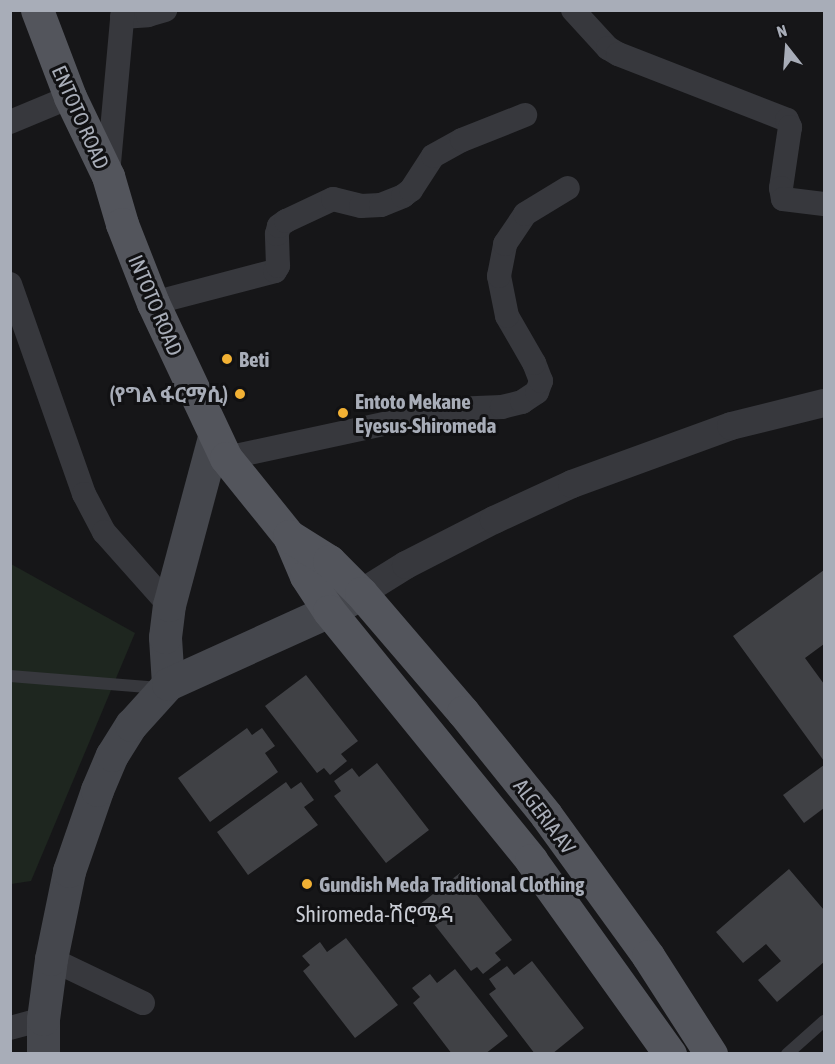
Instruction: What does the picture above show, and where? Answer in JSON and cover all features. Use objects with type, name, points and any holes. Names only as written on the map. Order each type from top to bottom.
[{"type":"main road","name":"ENTOTO ROAD","points":[[37,10],[70,97],[108,176],[122,224]]},
{"type":"main road","name":"INTOTO ROAD","points":[[122,224],[153,303],[220,448],[289,536]]},
{"type":"main road","points":[[166,687],[165,637],[169,605],[220,448]]},
{"type":"main road","name":"ALGERIA AV","points":[[289,536],[329,561],[361,592],[546,815],[648,956],[711,1053]]},
{"type":"main road","name":"ALGERIA AV","points":[[289,536],[306,576],[329,610],[531,860],[670,1053]]},
{"type":"main road","points":[[43,1053],[43,1018],[51,960],[69,871],[97,790],[112,755],[131,725],[166,687],[329,610],[361,592]]},
{"type":"street","points":[[108,176],[122,14],[148,15],[165,10]]},
{"type":"street","points":[[573,10],[608,48],[618,54],[787,120],[790,127],[781,188],[783,199],[825,204]]},
{"type":"street","points":[[10,122],[70,97]]},
{"type":"street","points":[[153,303],[275,271],[278,266],[277,234],[279,226],[286,221],[333,199],[361,206],[381,205],[403,196],[411,190],[438,152],[525,115]]},
{"type":"street","points":[[220,448],[452,409],[502,407],[522,402],[537,392],[541,381],[534,363],[507,316],[500,276],[505,244],[525,214],[568,188]]},
{"type":"street","points":[[10,284],[84,494],[104,532],[169,605]]},
{"type":"street","points":[[361,592],[406,565],[572,484],[731,426],[825,403]]},
{"type":"street","points":[[51,960],[142,1003]]},
{"type":"street","points":[[10,1028],[43,1018]]},
{"type":"lane","points":[[10,676],[166,687]]},
{"type":"lane","points":[[787,1053],[825,1022]]},
{"type":"shaded area","points":[[11,564],[135,633],[31,881],[11,884]]},
{"type":"building","points":[[824,570],[824,644],[805,658],[824,684],[824,761],[733,636]]},
{"type":"building","points":[[306,675],[358,741],[341,754],[347,761],[330,775],[324,768],[317,773],[265,706]]},
{"type":"building","points":[[247,728],[252,735],[262,728],[275,746],[265,753],[278,772],[210,822],[178,778]]},
{"type":"building","points":[[377,763],[429,830],[386,863],[334,796],[341,791],[334,781],[352,768],[359,777]]},
{"type":"building","points":[[824,765],[824,808],[804,823],[783,795]]},
{"type":"building","points":[[286,782],[291,789],[301,782],[314,800],[304,807],[318,825],[248,875],[217,832]]},
{"type":"building","points":[[789,869],[824,910],[824,962],[777,1002],[758,980],[781,961],[766,944],[743,963],[716,932]]},
{"type":"building","points":[[460,873],[512,940],[495,953],[501,960],[483,974],[477,967],[471,971],[419,905]]},
{"type":"building","points":[[346,938],[398,1005],[355,1038],[303,971],[310,965],[302,956],[320,942],[327,952]]},
{"type":"building","points":[[532,961],[584,1028],[552,1054],[535,1054],[489,994],[496,989],[489,979],[507,966],[514,975]]},
{"type":"building","points":[[455,969],[508,1036],[485,1054],[452,1054],[413,1003],[420,997],[412,988],[430,974],[437,983]]},
{"type":"place","name":"Beti","points":[[227,359]]},
{"type":"place","name":"(የግል ፋርማሲ)","points":[[240,394]]},
{"type":"place","name":"Entoto Mekane Eyesus-Shiromeda","points":[[343,413]]},
{"type":"place","name":"Gundish Meda Traditional Clothing","points":[[307,884]]},
{"type":"district","name":"Shiromeda-ሽሮሜዳ","points":[[375,915]]}]
